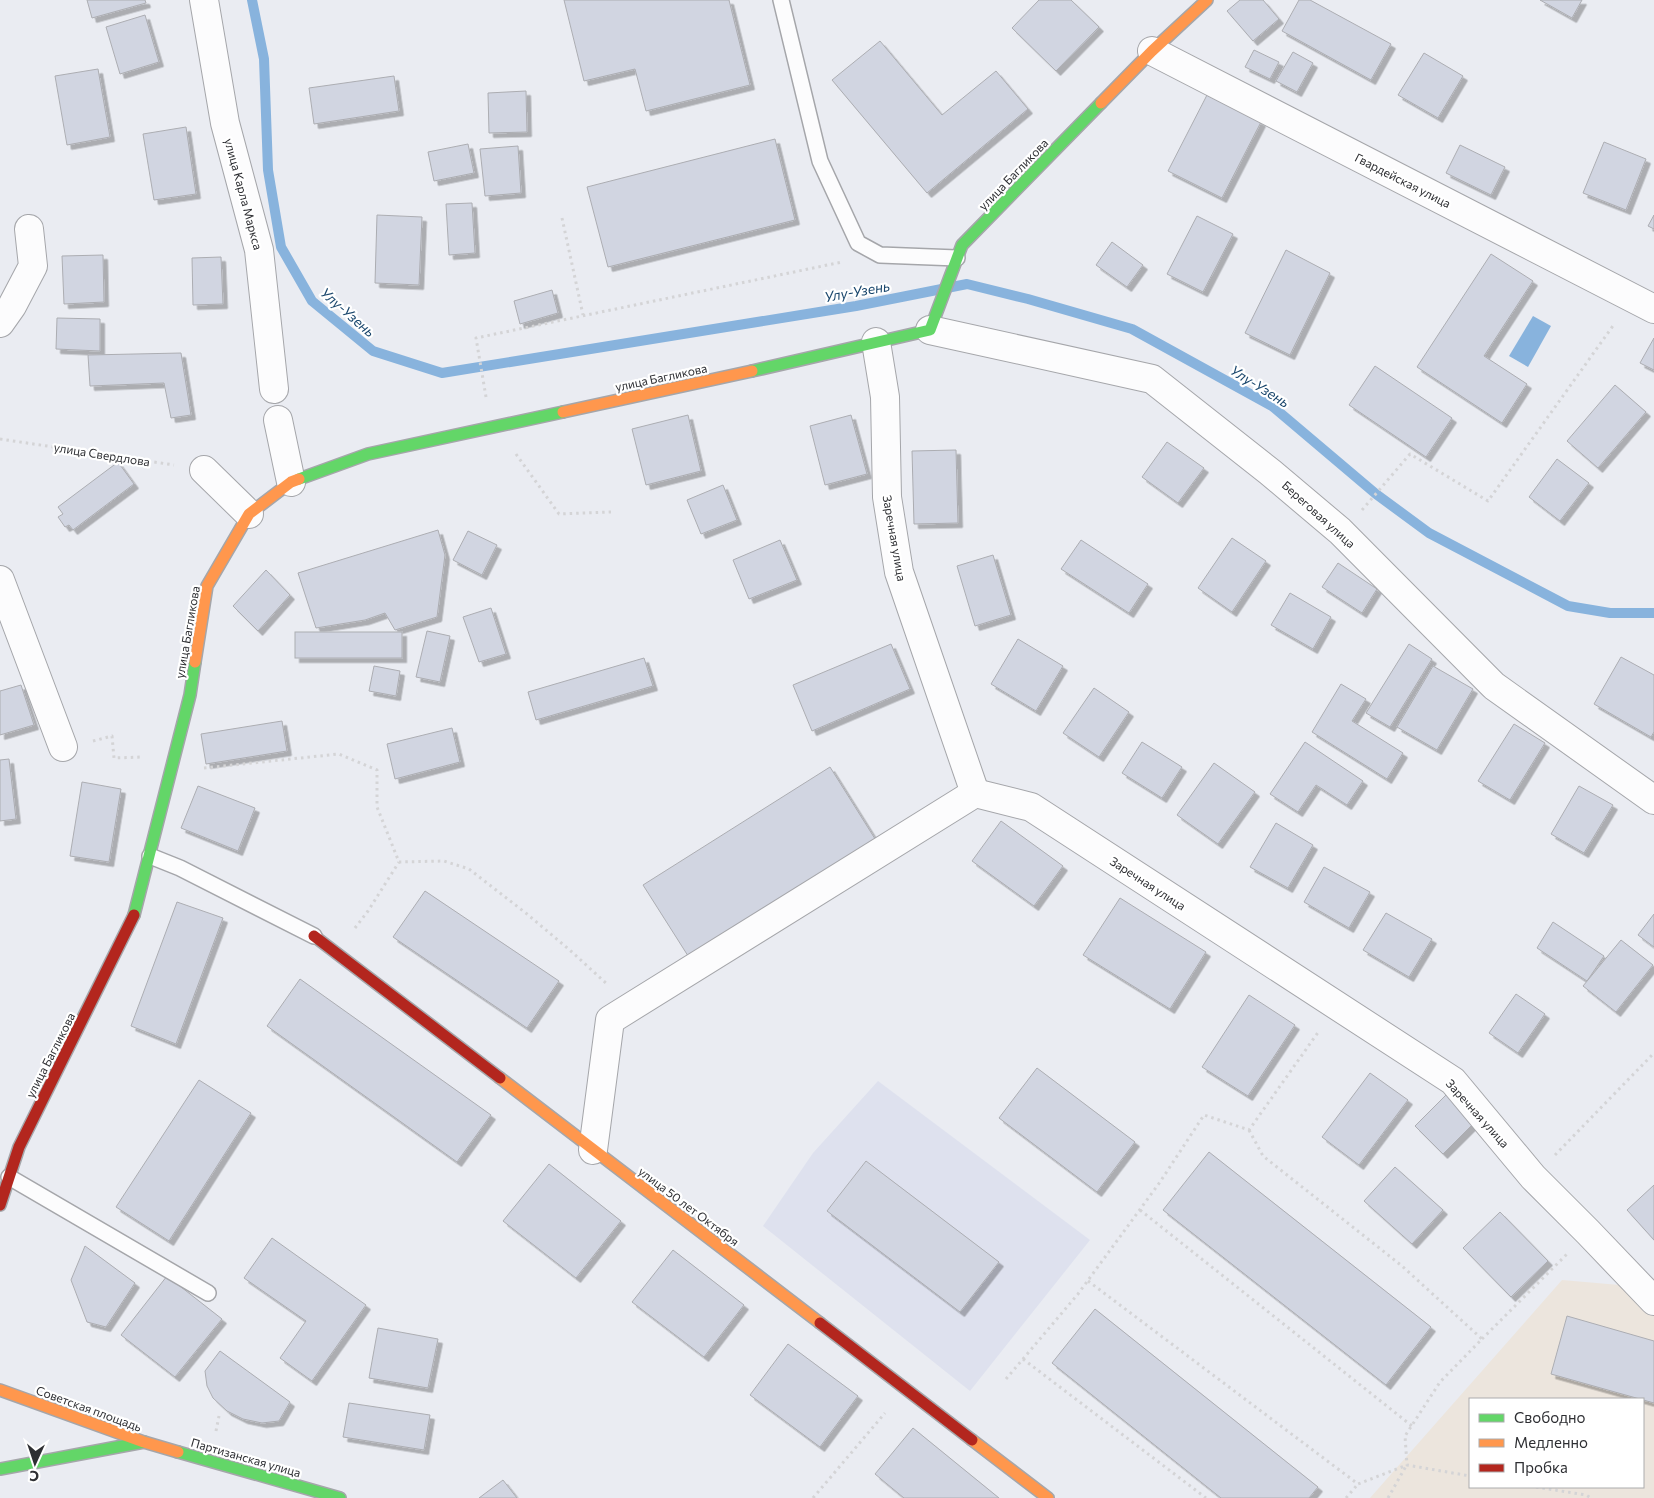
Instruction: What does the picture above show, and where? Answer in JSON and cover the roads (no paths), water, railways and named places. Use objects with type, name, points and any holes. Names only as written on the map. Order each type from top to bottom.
[{"type":"main road","name":"улица Багликова","points":[[0,1205],[19,1148],[133,920],[190,695],[207,586],[249,514],[291,482],[368,454],[812,358],[876,342],[934,319],[962,246],[1152,51],[1207,0]]},
{"type":"main road","name":"улица 50 лет Октября","points":[[314,936],[1048,1498]]},
{"type":"main road","name":"Советская площадь","points":[[0,1390],[144,1442]]},
{"type":"main road","name":"Советская площадь","points":[[0,1469],[144,1442]]},
{"type":"main road","name":"Партизанская улица","points":[[144,1442],[340,1498]]},
{"type":"street","name":"улица Карла Маркса","points":[[204,0],[225,123],[259,250],[274,389]]},
{"type":"street","name":"Гвардейская улица","points":[[1152,51],[1644,303]]},
{"type":"street","points":[[0,323],[12,306],[32,266],[29,229]]},
{"type":"street","name":"Береговая улица","points":[[934,319],[1152,379],[1270,472],[1340,531],[1494,686],[1654,800]]},
{"type":"street","name":"Заречная улица","points":[[876,342],[885,398],[887,497],[899,572],[975,793],[1031,807],[1453,1081],[1534,1177],[1654,1302]]},
{"type":"street","points":[[278,420],[291,482]]},
{"type":"street","points":[[204,470],[249,514]]},
{"type":"street","points":[[0,580],[63,748]]},
{"type":"street","points":[[593,1150],[610,1020],[975,793]]},
{"type":"lane","points":[[780,0],[820,161],[858,243],[880,255],[954,265]]},
{"type":"lane","points":[[150,856],[180,868],[314,936]]},
{"type":"lane","points":[[9,1177],[208,1293]]},
{"type":"water","points":[[1533,316],[1551,326],[1528,367],[1509,356]]},
{"type":"waterway","name":"Улу-Узень","points":[[252,0],[264,59],[268,170],[281,247],[312,301],[373,351],[442,373],[856,306],[967,284],[1028,299],[1132,329],[1272,406],[1376,494],[1429,533],[1568,606],[1610,613],[1654,613]]}]
